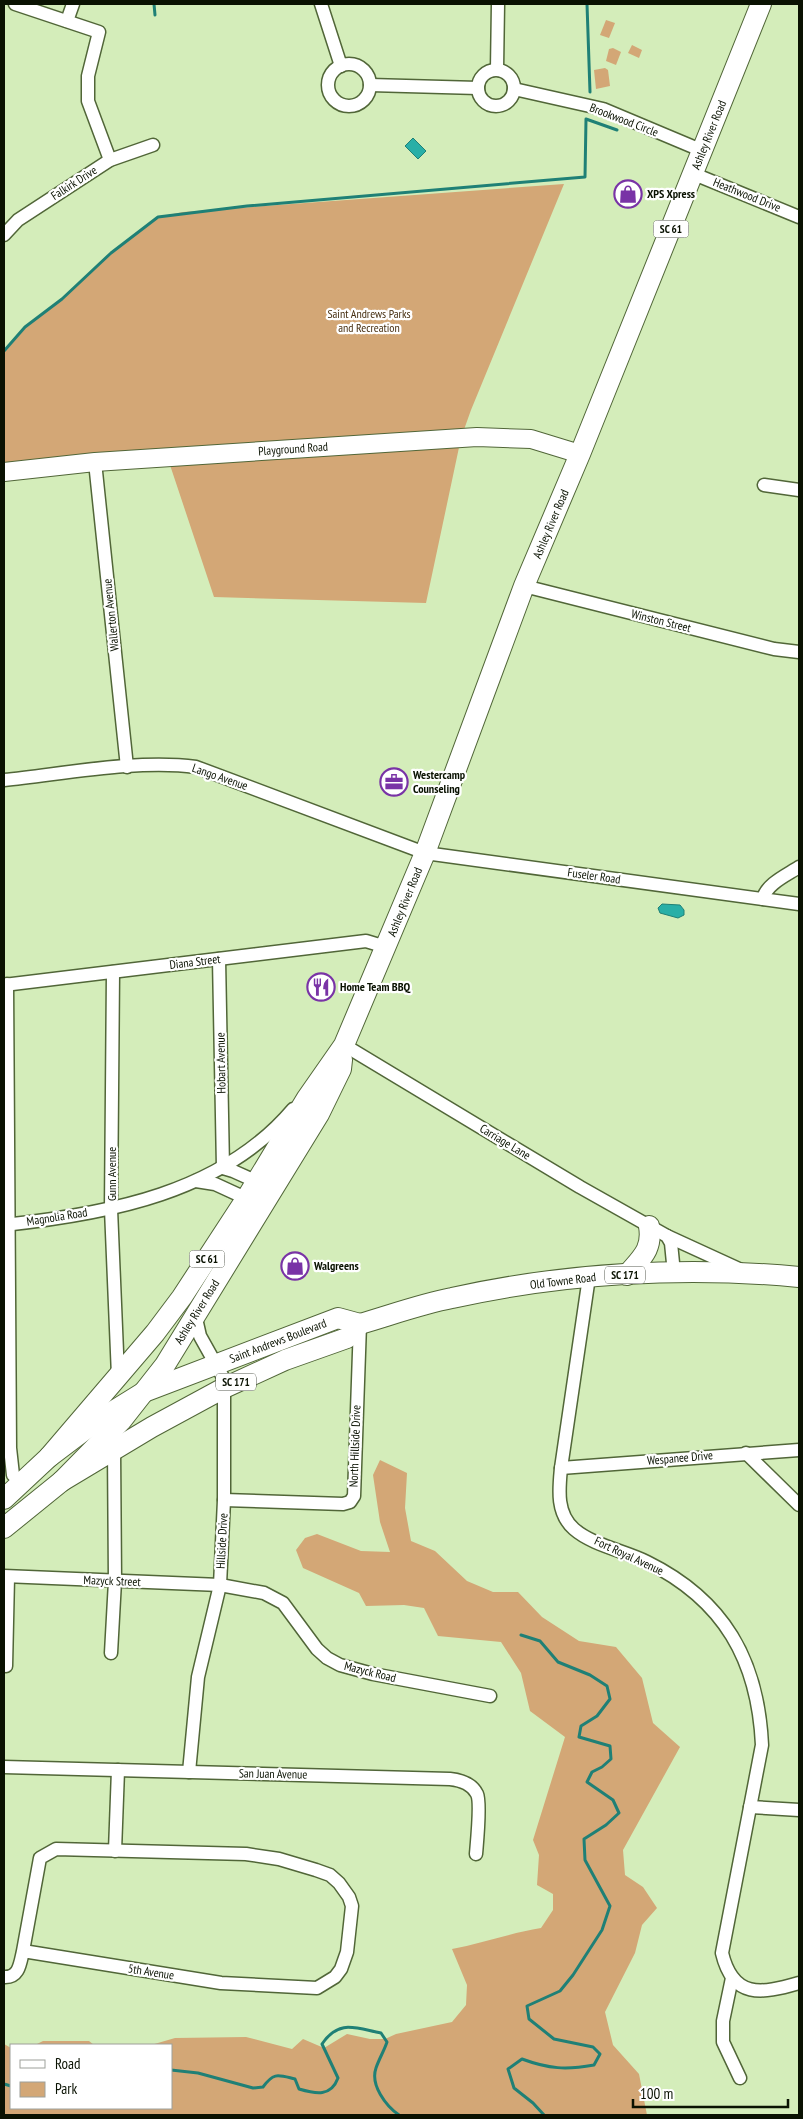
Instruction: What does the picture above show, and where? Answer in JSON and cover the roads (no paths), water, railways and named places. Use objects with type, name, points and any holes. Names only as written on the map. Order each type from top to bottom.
[{"type":"main road","name":"Ashley River Road","points":[[49,1457],[182,1297],[319,1114],[341,1069],[344,1045],[425,853],[524,586],[580,454],[761,4]]},
{"type":"main road","name":"Playground Road","points":[[4,472],[95,462],[477,437],[532,439],[580,454]]},
{"type":"main road","name":"Ashley River Road","points":[[62,1481],[121,1421],[165,1365],[260,1194]]},
{"type":"main road","points":[[627,1275],[646,1253],[651,1240],[649,1226]]},
{"type":"main road","name":"Old Towne Road","points":[[360,1324],[452,1298],[504,1288],[589,1277],[746,1272],[799,1277]]},
{"type":"main road","name":"Saint Andrews Boulevard","points":[[4,1499],[49,1457],[94,1423],[144,1392],[338,1318],[360,1324],[347,1338],[285,1360],[224,1388],[114,1449],[62,1481],[4,1528]]},
{"type":"street","points":[[15,4],[99,32],[88,76],[88,101],[110,160]]},
{"type":"street","points":[[67,21],[73,4]]},
{"type":"street","points":[[321,4],[341,66]]},
{"type":"street","points":[[497,69],[498,4]]},
{"type":"street","points":[[355,65],[366,72],[370,85],[365,99],[360,103],[346,106],[333,100],[328,87],[331,74],[341,66],[355,65]]},
{"type":"street","points":[[497,69],[508,74],[514,83],[514,89],[509,101],[498,106],[492,106],[482,99],[478,88],[481,76],[486,72],[497,69]]},
{"type":"street","points":[[370,85],[478,88]]},
{"type":"street","name":"Brookwood Circle","points":[[514,89],[603,109],[703,151]]},
{"type":"street","name":"Falkirk Drive","points":[[4,236],[18,220],[110,160],[153,145]]},
{"type":"street","name":"Heathwood Drive","points":[[694,174],[799,217]]},
{"type":"street","name":"Wallerton Avenue","points":[[95,462],[127,767]]},
{"type":"street","points":[[764,485],[799,490]]},
{"type":"street","name":"Winston Street","points":[[524,586],[774,649],[799,652]]},
{"type":"street","name":"Lango Avenue","points":[[4,780],[127,767],[177,764],[196,767],[425,853]]},
{"type":"street","name":"Fuseler Road","points":[[425,853],[799,904]]},
{"type":"street","points":[[763,899],[764,892],[770,886],[799,867]]},
{"type":"street","name":"Diana Street","points":[[6,985],[366,942],[386,947]]},
{"type":"street","name":"Hobart Avenue","points":[[219,959],[223,1168]]},
{"type":"street","name":"Gunn Avenue","points":[[113,972],[111,1209],[118,1376]]},
{"type":"street","points":[[6,985],[7,1449],[13,1475],[22,1482]]},
{"type":"street","name":"Magnolia Road","points":[[6,1224],[111,1209],[177,1190],[223,1168],[254,1146],[288,1115],[344,1045]]},
{"type":"street","name":"Carriage Lane","points":[[344,1045],[580,1187],[649,1226],[746,1272]]},
{"type":"street","points":[[223,1168],[233,1171],[260,1194]]},
{"type":"street","points":[[196,1182],[215,1184],[260,1194]]},
{"type":"street","points":[[667,1236],[671,1243],[674,1273]]},
{"type":"street","name":"Fort Royal Avenue","points":[[589,1277],[558,1499],[565,1516],[573,1528],[590,1538],[647,1562],[681,1582],[708,1605],[731,1632],[747,1664],[757,1697],[761,1720],[762,1745],[722,1953],[732,1978]]},
{"type":"street","name":"Hillside Drive","points":[[190,1772],[198,1677],[220,1585],[224,1500],[224,1379],[200,1336],[195,1314]]},
{"type":"street","name":"North Hillside Drive","points":[[224,1500],[343,1504],[350,1502],[354,1496],[360,1324]]},
{"type":"street","points":[[111,1653],[115,1581],[114,1449]]},
{"type":"street","name":"Wespanee Drive","points":[[561,1468],[799,1450]]},
{"type":"street","points":[[746,1453],[799,1505]]},
{"type":"street","points":[[6,1577],[6,1666]]},
{"type":"street","name":"Mazyck Street","points":[[6,1577],[220,1585]]},
{"type":"street","name":"Mazyck Road","points":[[220,1585],[264,1593],[283,1603],[317,1648],[327,1658],[340,1665],[373,1674],[490,1696]]},
{"type":"street","name":"San Juan Avenue","points":[[4,1767],[450,1778],[460,1780],[471,1787],[477,1795],[476,1854]]},
{"type":"street","points":[[4,1978],[11,1977],[19,1968],[24,1951],[40,1858],[56,1849],[115,1850],[118,1770]]},
{"type":"street","points":[[750,1807],[799,1810]]},
{"type":"street","name":"5th Avenue","points":[[24,1951],[221,1984],[317,1988],[335,1978],[341,1969],[347,1952],[352,1906],[349,1897],[339,1883],[330,1876],[279,1859],[246,1854],[115,1850]]},
{"type":"street","points":[[732,1978],[740,1986],[754,1990],[774,1990],[799,1983]]},
{"type":"street","points":[[732,1978],[723,2022],[724,2042],[740,2078]]},
{"type":"water","points":[[413,138],[426,151],[418,159],[405,146]]},
{"type":"water","points":[[662,904],[680,905],[684,910],[684,915],[678,918],[660,913],[658,908]]},
{"type":"waterway","points":[[154,4],[155,15]]},
{"type":"waterway","points":[[587,4],[590,92]]},
{"type":"waterway","points":[[4,351],[25,327],[62,299],[111,253],[158,217],[247,206],[585,177],[586,119],[617,130]]},
{"type":"waterway","points":[[521,1635],[540,1641],[558,1662],[590,1675],[607,1686],[610,1699],[597,1716],[581,1726],[579,1737],[610,1746],[611,1759],[602,1767],[592,1772],[587,1782],[613,1800],[619,1813],[606,1825],[584,1839],[585,1860],[610,1906],[602,1930],[573,1975],[560,1991],[527,2006],[529,2019],[554,2039],[593,2047],[600,2054],[594,2065],[558,2068],[522,2059],[508,2069],[514,2088],[533,2103],[544,2115]]},
{"type":"waterway","points":[[172,2070],[198,2073],[253,2088],[263,2087],[273,2077],[280,2076],[295,2079],[299,2089],[317,2093],[327,2091],[335,2084],[338,2078],[322,2044],[328,2036],[341,2028],[363,2029],[381,2033],[387,2042],[376,2068],[375,2081],[384,2101],[399,2115]]},
{"type":"waterway","points":[[4,2084],[10,2086]]},
{"type":"place","name":"XPS Xpress","points":[[628,194]]},
{"type":"place","name":"Westercamp Counseling","points":[[394,782]]},
{"type":"place","name":"Home Team BBQ","points":[[321,987]]},
{"type":"place","name":"Walgreens","points":[[295,1266]]},
{"type":"park label","name":"Saint Andrews Parks and Recreation","points":[[369,321]]}]
